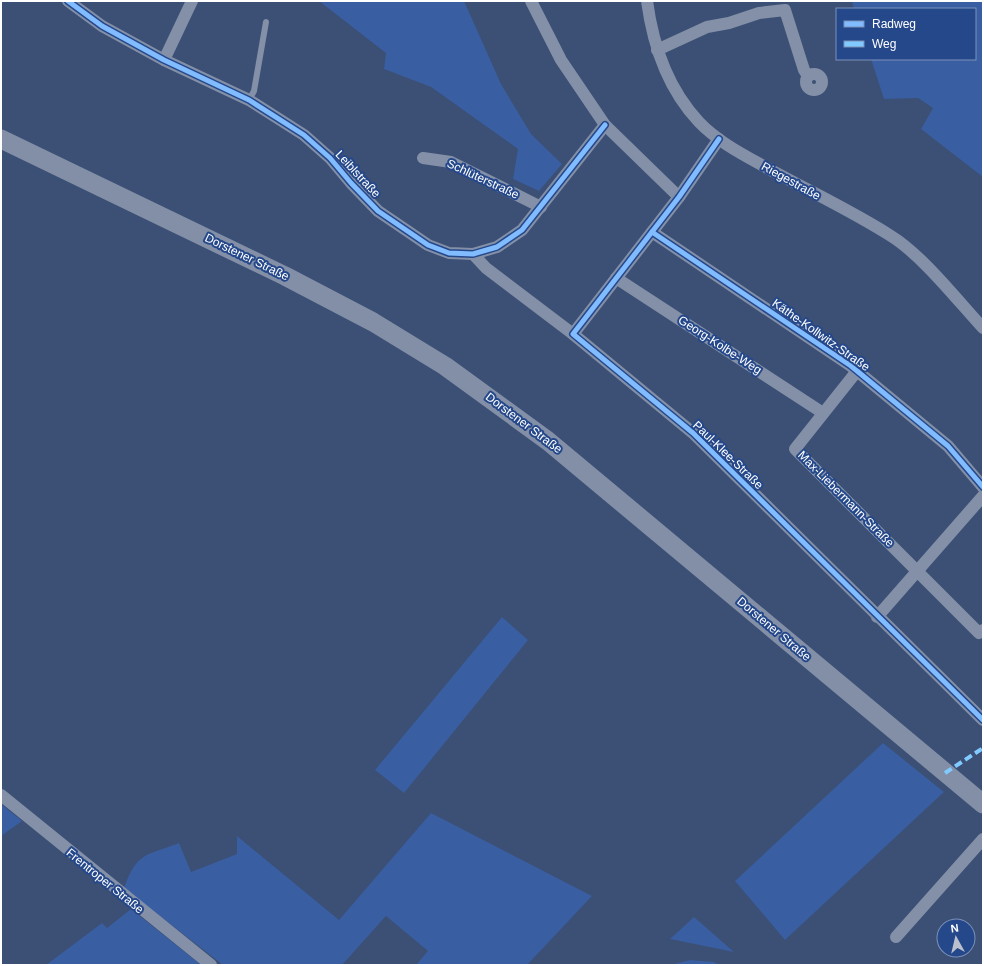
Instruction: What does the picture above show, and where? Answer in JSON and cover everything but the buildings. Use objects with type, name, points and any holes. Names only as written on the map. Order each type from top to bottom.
[{"type":"main road","name":"Dorstener Straße","points":[[1,139],[285,276],[372,322],[445,366],[548,441],[983,804]]},
{"type":"street","name":"Leiblstraße","points":[[68,1],[102,26],[164,60],[249,100],[304,135],[330,158],[351,183],[378,211],[428,245],[449,253],[473,254],[497,248],[510,240],[522,230],[605,125]]},
{"type":"street","points":[[164,60],[192,1]]},
{"type":"street","points":[[531,1],[561,60],[605,125],[679,197]]},
{"type":"street","name":"Riegestraße","points":[[647,1],[650,23],[657,50],[672,85],[683,103],[699,122],[730,148],[892,236],[924,264],[983,328]]},
{"type":"street","points":[[657,50],[707,27],[729,23],[759,13],[785,10],[804,70],[808,76]]},
{"type":"street","points":[[473,254],[486,268],[573,334],[679,197],[719,139]]},
{"type":"street","name":"Schlüterstraße","points":[[423,158],[451,162],[541,207]]},
{"type":"street","name":"Käthe-Kollwitz-Straße","points":[[652,232],[857,371],[948,446],[983,487]]},
{"type":"street","name":"Georg-Kolbe-Weg","points":[[616,278],[824,413]]},
{"type":"street","name":"Paul-Klee-Straße","points":[[573,334],[693,433],[877,617],[983,720]]},
{"type":"street","name":"Max-Liebermann-Straße","points":[[857,371],[795,448],[917,569]]},
{"type":"street","points":[[877,617],[917,569],[983,496]]},
{"type":"street","points":[[917,569],[979,633],[983,630]]},
{"type":"street","name":"Frentroper Straße","points":[[1,795],[211,965]]},
{"type":"street","points":[[896,937],[983,839]]},
{"type":"lane","points":[[249,100],[254,91],[266,22]]},
{"type":"shaded area","points":[[319,1],[464,1],[501,84],[531,134],[562,164],[539,191],[513,179],[518,149],[431,87],[384,69],[386,53]]},
{"type":"shaded area","points":[[852,1],[983,1],[983,177],[921,129],[933,108],[918,98],[884,99],[871,60],[976,60],[976,8],[854,8]]},
{"type":"shaded area","points":[[502,617],[528,640],[404,793],[375,770]]},
{"type":"shaded area","points":[[883,743],[944,792],[785,940],[735,881]]},
{"type":"shaded area","points":[[1,804],[22,821],[1,836]]},
{"type":"shaded area","points":[[431,813],[592,896],[527,965],[416,965],[428,951],[386,916],[342,965],[223,965],[124,888],[133,868],[138,861],[150,853],[179,843],[191,872],[237,854],[237,836],[339,920]]},
{"type":"shaded area","points":[[131,909],[201,965],[46,965],[102,923],[107,928]]},
{"type":"shaded area","points":[[694,917],[734,952],[670,939]]},
{"type":"shaded area","points":[[690,960],[714,962],[719,965],[670,965]]},
{"type":"marked path","points":[[945,773],[983,748]]},
{"type":"cycle path","points":[[68,1],[102,26],[164,60],[249,100],[304,135],[330,158],[351,183],[378,211],[428,245],[449,253],[473,254],[497,247],[522,230],[605,125]]},
{"type":"cycle path","points":[[719,139],[679,197],[573,334],[693,433],[983,720]]},
{"type":"cycle path","points":[[652,232],[851,366],[948,446],[983,487]]}]
